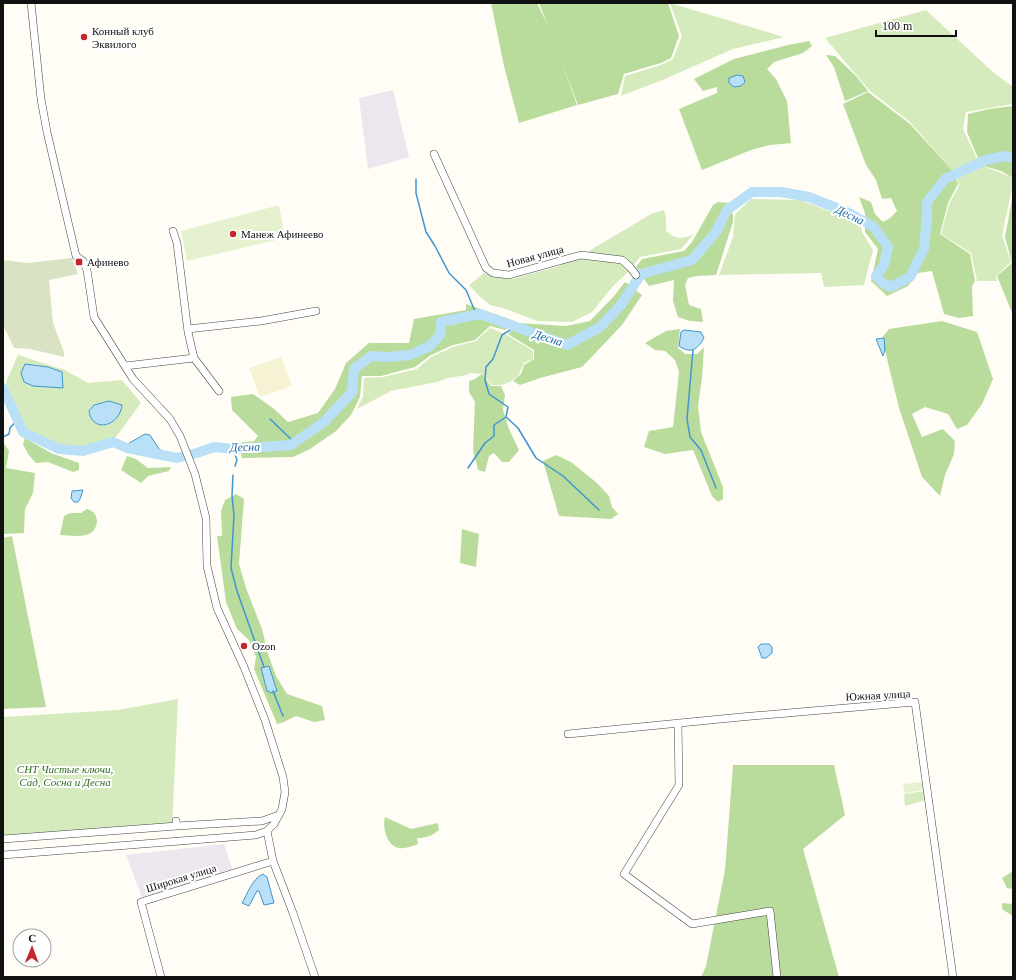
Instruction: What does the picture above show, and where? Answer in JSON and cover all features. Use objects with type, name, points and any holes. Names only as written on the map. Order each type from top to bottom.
[{"type":"street","points":[[3,855],[256,835],[267,831],[274,824],[282,809],[285,792],[283,776],[265,720],[244,667],[217,608],[207,566],[206,518],[195,474],[180,436],[170,419],[133,379],[94,317],[87,270],[83,261],[76,256],[44,117],[31,3]]},
{"type":"street","name":"Новая улица","points":[[434,154],[486,268],[494,273],[509,276],[581,255],[622,260],[636,275]]},
{"type":"street","points":[[174,231],[177,243],[188,329],[194,358],[219,391]]},
{"type":"street","points":[[188,329],[261,321],[316,311]]},
{"type":"street","points":[[125,366],[194,358]]},
{"type":"street","name":"Южная улица","points":[[568,734],[915,702],[953,977]]},
{"type":"street","points":[[678,723],[679,785],[624,874],[692,924],[770,911],[777,977]]},
{"type":"street","points":[[3,839],[176,824],[262,822],[279,815]]},
{"type":"street","points":[[267,831],[273,862],[293,913],[315,977]]},
{"type":"street","name":"Широкая улица","points":[[161,977],[141,902],[273,862]]},
{"type":"shaded area","points":[[393,90],[409,157],[368,169],[359,98]]},
{"type":"shaded area","points":[[281,357],[292,386],[260,397],[249,368]]},
{"type":"shaded area","points":[[224,844],[233,871],[142,897],[126,855]]},
{"type":"green space","points":[[491,3],[537,3],[547,24],[539,3],[668,3],[679,36],[671,58],[661,63],[624,74],[618,94],[578,105],[562,63],[577,105],[519,123],[504,66]]},
{"type":"green space","points":[[670,3],[784,37],[733,49],[660,81],[621,96],[625,76],[661,65],[673,59],[682,36]]},
{"type":"green space","points":[[926,10],[994,73],[1013,87],[1013,104],[966,112],[963,129],[978,161],[953,171],[910,122],[870,91],[825,38]]},
{"type":"green space","points":[[809,41],[812,46],[803,53],[774,62],[767,69],[776,79],[787,101],[791,143],[770,145],[751,150],[702,170],[679,109],[717,93],[717,87],[703,91],[694,79],[734,59]]},
{"type":"green space","points":[[826,55],[835,56],[856,76],[868,91],[845,101],[834,67]]},
{"type":"green space","points":[[868,92],[910,124],[952,170],[958,184],[948,203],[940,234],[970,254],[975,281],[972,286],[973,316],[959,318],[944,314],[932,271],[918,273],[908,286],[887,296],[871,281],[878,249],[865,232],[865,213],[859,197],[871,202],[875,214],[883,222],[897,211],[891,198],[882,199],[876,180],[866,165],[843,104]]},
{"type":"green space","points":[[1013,106],[1013,178],[1001,171],[981,165],[967,132],[968,114],[989,109]]},
{"type":"green space","points":[[981,165],[1013,178],[1002,235],[1011,262],[996,276],[997,281],[977,281],[971,253],[941,234],[949,204],[959,186],[956,177]]},
{"type":"green space","points":[[1013,194],[1013,315],[997,276],[1012,263],[1005,237]]},
{"type":"green space","points":[[751,199],[800,200],[860,223],[862,232],[873,250],[864,285],[824,287],[821,273],[719,275],[733,237],[735,214]]},
{"type":"green space","points":[[718,202],[729,203],[733,215],[733,222],[716,275],[688,278],[685,285],[689,305],[701,309],[703,322],[690,321],[678,317],[673,301],[674,280],[649,286],[636,267],[642,259],[684,251],[692,242],[713,205]]},
{"type":"green space","name":"Манеж Афинеево","points":[[279,205],[285,238],[187,261],[181,231]]},
{"type":"green space","points":[[664,210],[666,218],[666,231],[679,238],[694,234],[681,249],[640,257],[628,272],[613,286],[592,312],[572,322],[537,321],[506,309],[490,305],[469,285],[484,273],[495,277],[512,279],[556,267],[574,260],[651,214]]},
{"type":"green space","points":[[72,258],[78,274],[49,280],[53,323],[64,352],[64,357],[30,349],[14,348],[3,325],[3,260],[27,263]]},
{"type":"green space","points":[[625,282],[642,295],[622,325],[582,367],[520,385],[513,381],[521,374],[524,365],[534,359],[534,350],[508,334],[520,323],[566,326],[590,321]]},
{"type":"green space","points":[[466,304],[515,321],[505,330],[490,326],[475,340],[453,345],[431,355],[415,367],[381,376],[362,376],[360,397],[351,415],[336,431],[310,449],[293,457],[242,458],[238,443],[254,441],[258,436],[232,410],[231,397],[253,394],[273,408],[288,422],[318,413],[335,389],[346,363],[369,343],[409,343],[414,319],[466,310]]},
{"type":"green space","points":[[942,321],[977,332],[993,379],[982,404],[967,425],[957,429],[948,414],[925,407],[912,414],[922,437],[943,429],[955,441],[954,454],[945,475],[940,496],[922,477],[899,408],[882,338],[889,329]]},
{"type":"green space","points":[[490,328],[507,335],[533,351],[533,359],[524,363],[518,376],[510,382],[501,385],[492,385],[482,374],[470,373],[437,382],[391,391],[357,409],[363,396],[364,378],[383,377],[417,369],[431,357],[453,347],[476,341]]},
{"type":"green space","points":[[680,329],[678,348],[685,354],[697,354],[704,347],[698,406],[701,432],[723,487],[723,499],[718,502],[712,496],[693,450],[665,454],[644,447],[649,431],[673,427],[679,372],[675,360],[665,351],[655,350],[645,343],[666,331]]},
{"type":"green space","points":[[18,355],[65,370],[88,383],[122,380],[141,403],[116,437],[82,448],[59,446],[25,430],[6,382]]},
{"type":"green space","points":[[482,374],[491,386],[501,386],[505,395],[503,410],[509,429],[519,450],[509,462],[502,462],[494,453],[489,456],[485,472],[478,470],[473,450],[475,402],[469,392],[469,381]]},
{"type":"green space","points":[[25,438],[51,453],[79,463],[79,470],[73,472],[48,462],[36,463],[28,454],[23,444]]},
{"type":"green space","points":[[3,442],[9,451],[6,468],[35,473],[33,493],[25,509],[24,533],[3,534]]},
{"type":"green space","points":[[556,455],[571,462],[597,483],[609,496],[612,507],[618,514],[611,519],[559,516],[543,461]]},
{"type":"green space","points":[[127,456],[136,459],[148,468],[171,467],[169,471],[148,476],[141,483],[121,470]]},
{"type":"green space","points":[[236,494],[244,499],[239,564],[246,588],[262,629],[268,654],[276,676],[287,694],[322,706],[325,720],[314,722],[296,716],[277,724],[254,669],[256,657],[249,640],[237,629],[226,602],[217,536],[222,536],[221,511],[225,500]]},
{"type":"green space","points":[[87,509],[91,510],[97,518],[95,529],[90,534],[83,536],[60,535],[64,516],[70,513],[81,513]]},
{"type":"green space","points":[[462,529],[479,534],[476,567],[460,563]]},
{"type":"green space","points":[[12,536],[46,707],[3,709],[3,538]]},
{"type":"green space","name":"СНТ Чистые ключи, Сад, Сосна и Десна","points":[[178,699],[172,829],[3,842],[3,717],[118,710]]},
{"type":"green space","points":[[733,765],[834,765],[845,815],[803,849],[839,977],[701,977],[706,966],[725,870]]},
{"type":"green space","points":[[923,782],[924,790],[905,793],[903,784]]},
{"type":"green space","points":[[925,791],[926,800],[905,806],[904,794]]},
{"type":"green space","points":[[385,817],[411,829],[438,823],[439,830],[429,836],[417,838],[418,844],[406,848],[399,848],[391,844],[386,836],[384,826]]},
{"type":"green space","points":[[1013,871],[1013,889],[1007,888],[1002,878]]},
{"type":"green space","points":[[1002,903],[1013,904],[1013,916],[1002,909]]},
{"type":"water","points":[[737,75],[743,76],[745,82],[741,86],[734,87],[729,83],[729,78]]},
{"type":"water","points":[[684,330],[701,332],[704,338],[693,350],[687,350],[679,346],[681,332]]},
{"type":"water","points":[[884,338],[885,350],[883,356],[876,339]]},
{"type":"water","points":[[25,364],[48,367],[62,372],[63,388],[33,386],[24,382],[21,373]]},
{"type":"water","points":[[109,401],[122,405],[120,412],[111,422],[100,425],[95,423],[91,418],[89,411],[94,405]]},
{"type":"water","points":[[145,434],[150,435],[159,449],[172,457],[124,446]]},
{"type":"water","points":[[83,490],[78,502],[74,502],[71,498],[72,491]]},
{"type":"water","points":[[761,644],[769,644],[772,647],[772,653],[766,658],[762,658],[758,647]]},
{"type":"water","points":[[269,666],[277,691],[272,693],[267,691],[261,668]]},
{"type":"water","points":[[263,874],[267,877],[274,903],[264,905],[259,891],[257,891],[249,906],[242,903],[253,883]]},
{"type":"waterway","name":"Десна","points":[[3,388],[23,432],[59,449],[83,451],[113,442],[127,448],[177,458],[214,447],[233,449],[291,445],[324,422],[352,392],[354,369],[371,356],[388,357],[410,355],[430,346],[440,335],[441,322],[480,314],[567,345],[600,327],[621,305],[641,274],[692,260],[716,232],[727,210],[752,192],[781,192],[809,197],[849,213],[874,227],[888,247],[884,265],[876,276],[883,283],[891,287],[910,277],[924,249],[927,202],[945,179],[986,160],[1005,156],[1013,158]]},
{"type":"waterway","points":[[416,179],[416,193],[426,232],[449,273],[466,290],[477,316]]},
{"type":"waterway","points":[[468,468],[485,443],[494,436],[494,425],[506,417],[508,407],[489,394],[485,380],[486,367],[493,359],[502,335],[515,327]]},
{"type":"waterway","points":[[693,350],[687,419],[690,437],[701,450],[716,488]]},
{"type":"waterway","points":[[506,417],[518,428],[536,458],[563,476],[599,510]]},
{"type":"waterway","points":[[270,419],[294,442]]},
{"type":"waterway","points":[[3,437],[9,434],[10,428],[17,420]]},
{"type":"waterway","points":[[233,449],[237,460],[235,466]]},
{"type":"waterway","points":[[233,475],[232,496],[234,515],[231,568],[237,591],[264,667]]},
{"type":"waterway","points":[[273,691],[283,716]]},
{"type":"place","name":"Конный клуб Эквилого","points":[[84,37]]},
{"type":"place","name":"Манеж Афинеево","points":[[233,234]]},
{"type":"place","name":"Афинево","points":[[79,262]]},
{"type":"place","name":"Ozon","points":[[244,646]]}]
